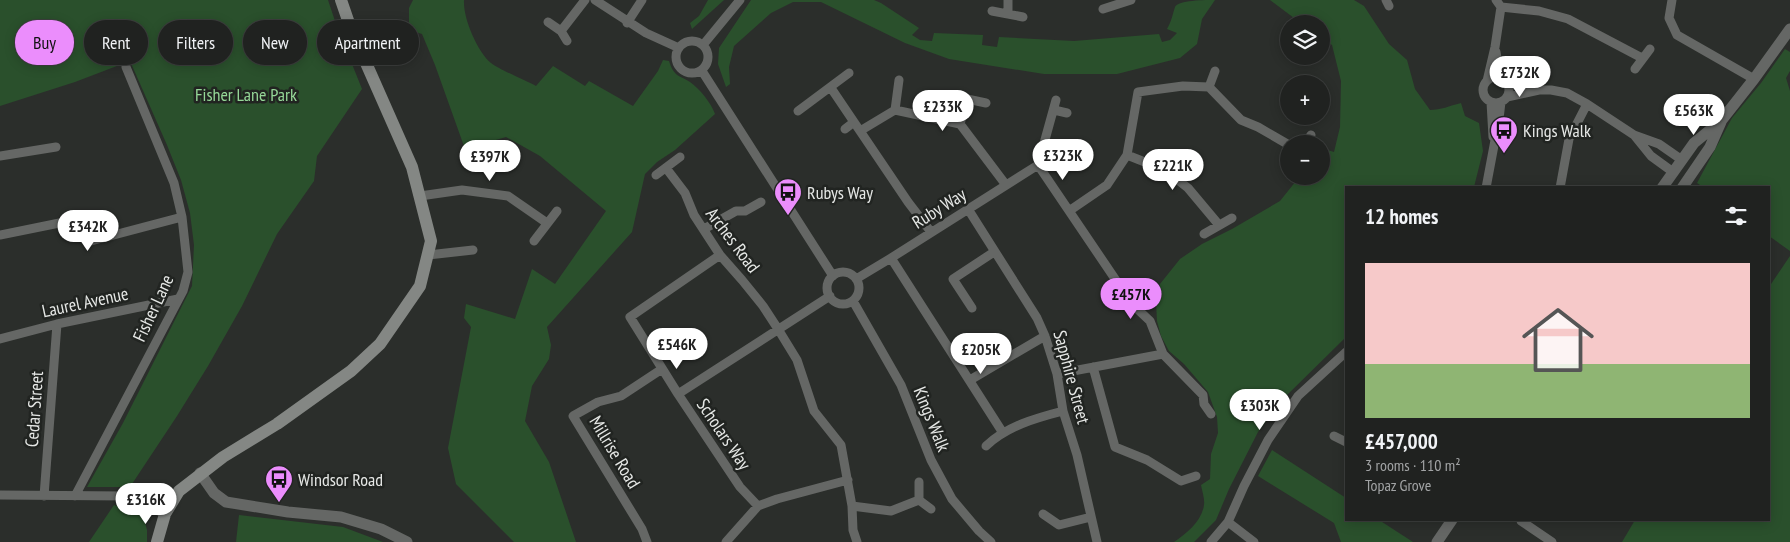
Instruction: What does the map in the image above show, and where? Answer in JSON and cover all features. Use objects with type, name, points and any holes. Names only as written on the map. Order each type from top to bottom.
[{"type":"main road","points":[[157,542],[165,514],[179,491],[200,473],[277,424],[351,371],[380,344],[420,286],[431,241],[412,167],[351,30],[341,0]]},
{"type":"street","points":[[561,31],[585,0]]},
{"type":"street","points":[[595,0],[627,23],[679,48]]},
{"type":"street","points":[[627,23],[642,0]]},
{"type":"street","points":[[703,45],[740,0]]},
{"type":"street","points":[[1008,0],[1008,14]]},
{"type":"street","points":[[1103,9],[1116,2],[1131,0]]},
{"type":"street","points":[[1672,0],[1669,18],[1677,36],[1754,79]]},
{"type":"street","points":[[1494,147],[1491,102],[1484,95],[1483,89],[1487,81],[1495,47],[1499,4],[1539,11],[1568,19],[1642,58]]},
{"type":"street","points":[[992,10],[1023,16]]},
{"type":"street","points":[[548,22],[561,31],[567,41]]},
{"type":"street","points":[[1682,186],[1686,167],[1790,29]]},
{"type":"street","points":[[693,41],[703,45],[709,58],[705,67],[692,74],[683,70],[677,62],[679,48],[693,41]]},
{"type":"street","points":[[1495,47],[1500,77]]},
{"type":"street","points":[[1635,69],[1650,49]]},
{"type":"street","name":"Fisher Lane","points":[[75,496],[183,291],[188,272],[182,217],[174,183],[126,67]]},
{"type":"street","points":[[702,70],[833,276]]},
{"type":"street","points":[[1208,87],[1215,71]]},
{"type":"street","points":[[798,111],[849,73]]},
{"type":"street","points":[[1487,81],[1495,76],[1508,83],[1567,94],[1587,104],[1634,135],[1659,144],[1686,167]]},
{"type":"street","points":[[895,110],[899,80]]},
{"type":"street","points":[[1486,186],[1504,100],[1510,88],[1508,83]]},
{"type":"street","points":[[1069,211],[1107,186],[1127,155],[1138,92],[1182,86],[1208,87],[1242,120],[1280,139]]},
{"type":"street","points":[[831,88],[908,202],[931,232]]},
{"type":"street","points":[[1491,102],[1539,90]]},
{"type":"street","points":[[960,124],[966,99],[986,103]]},
{"type":"street","points":[[1056,100],[1038,165],[1132,304],[1150,321],[1163,354],[1203,395],[1204,404],[1211,414]]},
{"type":"street","points":[[1560,186],[1570,139],[1577,120],[1587,104]]},
{"type":"street","points":[[860,131],[895,110],[960,124],[1006,185]]},
{"type":"street","points":[[1054,110],[1067,113]]},
{"type":"street","points":[[845,129],[854,122]]},
{"type":"street","points":[[1634,135],[1651,156],[1673,172]]},
{"type":"street","points":[[0,156],[56,147]]},
{"type":"street","points":[[1127,155],[1164,170],[1188,188],[1219,225]]},
{"type":"street","points":[[656,175],[680,157]]},
{"type":"street","name":"Ruby Way","points":[[856,279],[1038,165]]},
{"type":"street","points":[[1663,186],[1673,172],[1686,167]]},
{"type":"street","name":"Arches Road","points":[[666,168],[685,193],[694,215],[720,255],[748,286],[778,329],[797,360],[814,411],[841,445],[852,506],[853,530],[857,542]]},
{"type":"street","points":[[420,196],[462,190],[508,196],[547,223]]},
{"type":"street","points":[[704,229],[736,211],[745,211],[761,202]]},
{"type":"street","name":"Sapphire Street","points":[[968,209],[1037,318],[1045,336],[1057,374],[1063,411],[1077,455],[1097,542]]},
{"type":"street","points":[[534,240],[557,211]]},
{"type":"street","points":[[0,235],[84,218],[91,241],[182,217]]},
{"type":"street","points":[[1204,234],[1232,218]]},
{"type":"street","points":[[428,255],[473,250]]},
{"type":"street","points":[[972,308],[954,279],[994,252]]},
{"type":"street","name":"Scholars Way","points":[[720,255],[630,316],[678,394],[740,487],[758,506]]},
{"type":"street","points":[[891,258],[1003,433]]},
{"type":"street","points":[[842,272],[856,279],[858,293],[853,301],[838,303],[830,296],[828,286],[833,276],[842,272]]},
{"type":"street","points":[[678,394],[830,296]]},
{"type":"street","name":"Laurel Avenue","points":[[0,339],[57,324],[178,299]]},
{"type":"street","name":"Kings Walk","points":[[853,301],[901,385],[932,460],[952,499],[979,531],[992,542]]},
{"type":"street","name":"Cedar Street","points":[[44,496],[57,324]]},
{"type":"street","points":[[970,380],[1045,336]]},
{"type":"street","points":[[1210,542],[1228,522],[1268,440],[1298,396],[1345,353]]},
{"type":"street","points":[[1057,374],[1163,354]]},
{"type":"street","points":[[1093,367],[1115,447],[1147,460],[1181,481]]},
{"type":"street","name":"Millrise Road","points":[[648,542],[573,416],[598,402],[622,396],[662,369]]},
{"type":"street","points":[[1194,405],[1204,404]]},
{"type":"street","points":[[986,446],[1003,433],[1034,418],[1063,411]]},
{"type":"street","points":[[1334,436],[1345,442]]},
{"type":"street","points":[[200,473],[214,493],[226,502],[288,512],[341,517],[381,529],[407,542]]},
{"type":"street","points":[[1177,490],[1181,481],[1196,476]]},
{"type":"street","points":[[726,542],[758,506],[848,480]]},
{"type":"street","points":[[919,482],[919,500]]},
{"type":"street","points":[[0,494],[126,496],[165,514]]},
{"type":"street","points":[[852,506],[891,511],[919,500]]},
{"type":"street","points":[[919,500],[931,509]]},
{"type":"street","points":[[1043,514],[1059,525],[1092,517]]},
{"type":"street","points":[[1437,542],[1451,521]]},
{"type":"street","points":[[1522,521],[1552,542]]},
{"type":"street","points":[[1228,522],[1254,542]]},
{"type":"green space","name":"Fisher Lane Park","points":[[0,0],[328,0],[335,20],[317,20],[317,65],[352,65],[362,89],[317,156],[314,181],[277,234],[242,306],[208,366],[130,487],[87,487],[123,423],[192,286],[194,245],[190,213],[181,180],[132,65],[148,65],[148,20],[84,20],[84,65],[120,65],[75,82],[0,106]]},
{"type":"green space","points":[[413,0],[464,0],[468,25],[476,43],[486,58],[500,69],[536,86],[553,66],[585,86],[589,81],[633,106],[658,71],[663,60],[669,61],[675,73],[698,88],[715,114],[645,174],[632,232],[547,327],[551,345],[549,359],[532,386],[525,421],[549,462],[576,542],[514,542],[456,484],[448,448],[471,327],[464,318],[466,304],[515,319],[532,269],[555,284],[606,211],[540,156],[506,137],[465,149],[435,65],[422,34],[419,33],[419,20],[409,20],[409,8]]},
{"type":"green space","points":[[708,0],[724,0],[692,29],[690,23],[699,16]]},
{"type":"green space","points":[[751,0],[874,0],[919,28],[912,35],[920,40],[932,41],[934,33],[983,35],[982,45],[997,47],[999,37],[1074,41],[1159,34],[1162,42],[1170,40],[1177,33],[1167,29],[1177,5],[1192,1],[1215,0],[1202,19],[1197,44],[1180,58],[1117,74],[1044,74],[949,59],[905,43],[821,2],[793,2],[771,13],[734,46],[729,67],[730,84],[726,87],[718,64],[719,48]]},
{"type":"green space","points":[[1270,0],[1354,0],[1364,6],[1389,44],[1407,60],[1415,89],[1430,110],[1461,103],[1465,116],[1479,123],[1483,151],[1474,186],[1345,186],[1345,338],[1281,401],[1258,432],[1229,489],[1216,520],[1194,542],[1174,542],[1197,522],[1203,511],[1204,500],[1201,485],[1210,479],[1211,454],[1218,433],[1217,417],[1208,392],[1184,364],[1169,351],[1161,336],[1157,321],[1156,302],[1160,284],[1180,259],[1202,244],[1280,201],[1293,185],[1330,185],[1330,151],[1334,152],[1340,127],[1341,81],[1332,45],[1330,44],[1330,15],[1290,15]]},
{"type":"green space","points":[[1785,49],[1790,52],[1790,71],[1786,78],[1790,91],[1790,251],[1770,237],[1770,186],[1702,186],[1697,183],[1732,118],[1761,83]]},
{"type":"green space","points":[[1790,256],[1790,542],[1622,542],[1634,521],[1770,521],[1770,286]]},
{"type":"green space","points":[[1272,450],[1345,497],[1345,521],[1381,521],[1413,542],[1341,542],[1334,523],[1258,476]]},
{"type":"green space","points":[[114,505],[143,515],[147,530],[147,542],[89,542]]},
{"type":"green space","points":[[239,515],[343,527],[383,542],[236,542]]},
{"type":"place","name":"Kings Walk","points":[[1504,154]]},
{"type":"place","name":"Rubys Way","points":[[788,216]]},
{"type":"place","name":"Windsor Road","points":[[279,503]]}]
